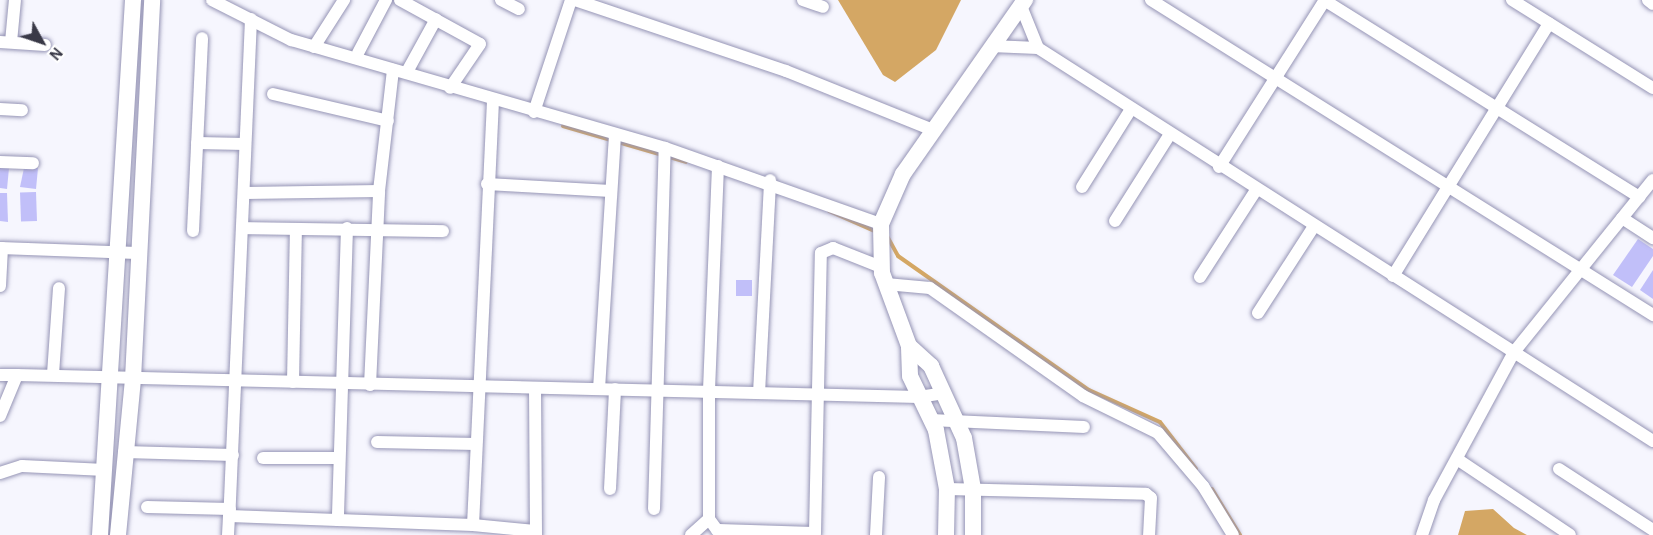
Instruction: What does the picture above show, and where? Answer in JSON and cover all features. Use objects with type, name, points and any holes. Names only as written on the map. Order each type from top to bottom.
[{"type":"street","points":[[15,0],[6,42],[45,45]]},
{"type":"street","points":[[100,535],[112,378],[133,0]]},
{"type":"street","points":[[118,535],[124,452],[134,379],[136,254],[153,0]]},
{"type":"street","points":[[212,0],[314,47],[770,180],[881,227]]},
{"type":"street","points":[[314,47],[344,0]]},
{"type":"street","points":[[358,53],[386,0]]},
{"type":"street","points":[[400,0],[480,44],[450,88]]},
{"type":"street","points":[[501,0],[519,9]]},
{"type":"street","points":[[534,112],[573,0],[786,71],[933,130]]},
{"type":"street","points":[[803,0],[823,7]]},
{"type":"street","points":[[1151,0],[1274,81],[1653,315]]},
{"type":"street","points":[[1220,167],[1325,0],[1639,197]]},
{"type":"street","points":[[1512,0],[1653,88]]},
{"type":"street","points":[[1648,0],[1653,4]]},
{"type":"street","points":[[946,535],[947,489],[931,420],[910,376],[909,346],[881,266],[881,227],[888,201],[933,130],[1023,3]]},
{"type":"street","points":[[1023,3],[1038,48]]},
{"type":"street","points":[[228,535],[237,377],[251,19]]},
{"type":"street","points":[[408,70],[436,19]]},
{"type":"street","points":[[1393,276],[1549,23]]},
{"type":"street","points":[[193,231],[202,38]]},
{"type":"street","points":[[991,46],[1038,48],[1220,167],[1653,441]]},
{"type":"street","points":[[369,385],[379,191],[393,70]]},
{"type":"street","points":[[273,94],[388,121]]},
{"type":"street","points":[[472,525],[487,184],[493,101]]},
{"type":"street","points":[[0,109],[22,110]]},
{"type":"street","points":[[1082,188],[1131,109]]},
{"type":"street","points":[[1116,221],[1170,134]]},
{"type":"street","points":[[599,389],[615,136]]},
{"type":"street","points":[[197,143],[245,144]]},
{"type":"street","points":[[654,509],[655,390],[665,148]]},
{"type":"street","points":[[0,162],[33,163]]},
{"type":"street","points":[[692,535],[709,519],[709,391],[718,166]]},
{"type":"street","points":[[759,393],[770,180]]},
{"type":"street","points":[[1422,535],[1456,459],[1514,352],[1653,180]]},
{"type":"street","points":[[487,184],[611,191]]},
{"type":"street","points":[[1200,277],[1256,190]]},
{"type":"street","points":[[245,193],[379,191]]},
{"type":"street","points":[[1622,218],[1653,238]]},
{"type":"street","points":[[1258,313],[1314,226]]},
{"type":"street","points":[[242,228],[297,230],[377,227],[443,231]]},
{"type":"street","points":[[338,520],[347,228]]},
{"type":"street","points":[[293,382],[297,230]]},
{"type":"street","points":[[0,286],[1,248],[136,254]]},
{"type":"street","points":[[709,519],[723,531],[815,534],[815,395],[821,253],[833,248],[881,266]]},
{"type":"street","points":[[886,284],[930,288],[1083,396],[1158,433],[1203,486],[1233,535]]},
{"type":"street","points":[[53,374],[59,288]]},
{"type":"street","points":[[909,346],[931,366],[956,421],[973,489],[973,535]]},
{"type":"street","points":[[0,375],[53,374],[134,379],[237,377],[369,385],[709,391],[919,398],[944,393]]},
{"type":"street","points":[[0,416],[17,375]]},
{"type":"street","points":[[147,507],[338,520],[472,525],[536,533],[535,388]]},
{"type":"street","points":[[610,489],[615,389]]},
{"type":"street","points":[[931,420],[1084,427]]},
{"type":"street","points":[[377,442],[476,444]]},
{"type":"street","points":[[124,452],[233,455]]},
{"type":"street","points":[[264,458],[339,458]]},
{"type":"street","points":[[1456,459],[1570,535]]},
{"type":"street","points":[[0,473],[22,466],[105,470]]},
{"type":"street","points":[[1559,469],[1653,530]]},
{"type":"street","points":[[876,535],[879,477]]},
{"type":"street","points":[[947,489],[1146,494],[1151,498],[1149,535]]},
{"type":"shaded area","points":[[838,0],[961,0],[936,50],[895,82],[883,75]]},
{"type":"shaded area","points":[[1493,509],[1514,528],[1527,535],[1458,535],[1465,511]]},
{"type":"building","points":[[0,168],[9,168],[7,189],[0,188]]},
{"type":"building","points":[[24,168],[38,168],[36,189],[20,187]]},
{"type":"building","points":[[36,192],[37,221],[21,222],[20,193]]},
{"type":"building","points":[[0,193],[7,193],[8,222],[0,221]]},
{"type":"building","points":[[1638,239],[1653,249],[1653,256],[1632,287],[1613,275]]},
{"type":"building","points":[[1653,270],[1653,299],[1640,290]]},
{"type":"building","points":[[736,280],[752,280],[752,296],[736,296]]},
{"type":"waterway","points":[[563,126],[686,162]]},
{"type":"waterway","points":[[829,211],[877,232]]},
{"type":"waterway","points":[[887,236],[898,256],[1089,390],[1160,422],[1196,469]]},
{"type":"waterway","points":[[1212,489],[1240,535]]}]
